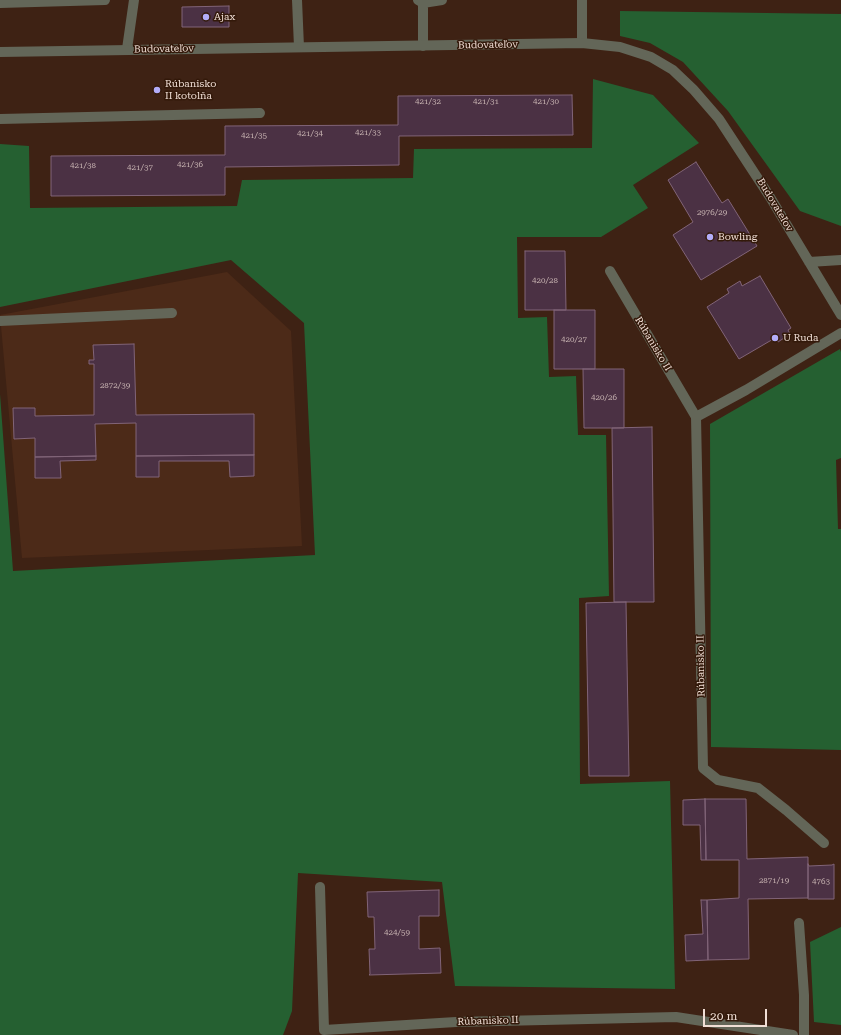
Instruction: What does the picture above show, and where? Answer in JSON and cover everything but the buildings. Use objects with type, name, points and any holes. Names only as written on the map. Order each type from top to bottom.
[{"type":"street","points":[[0,3],[105,0]]},
{"type":"street","points":[[127,49],[134,0]]},
{"type":"street","points":[[296,0],[299,47]]},
{"type":"street","points":[[423,46],[421,2],[442,0]]},
{"type":"street","points":[[582,0],[582,43]]},
{"type":"street","name":"Budovateľov","points":[[0,52],[582,43],[620,47],[651,57],[673,70],[693,89],[719,118],[741,151],[841,316]]},
{"type":"street","points":[[0,119],[260,113]]},
{"type":"street","points":[[809,262],[841,260]]},
{"type":"street","name":"Rúbanisko II","points":[[610,271],[696,417],[703,768],[718,780],[758,788],[824,843]]},
{"type":"street","points":[[0,321],[172,313]]},
{"type":"street","points":[[696,417],[746,390],[841,333]]},
{"type":"street","name":"Rúbanisko II","points":[[320,888],[324,1030],[456,1022],[676,1017],[793,1035]]},
{"type":"street","points":[[799,924],[804,995],[804,1035]]},
{"type":"shaded area","points":[[227,272],[291,331],[302,546],[22,558],[0,315]]},
{"type":"green space","points":[[620,11],[841,14],[841,226],[800,211],[728,111],[683,62],[650,43],[620,36]]},
{"type":"green space","points":[[593,79],[653,95],[699,143],[633,185],[648,208],[601,237],[517,237],[518,318],[547,317],[549,377],[576,376],[578,435],[606,435],[609,596],[579,598],[580,784],[670,781],[675,989],[455,986],[442,882],[298,873],[292,1011],[283,1035],[0,1035],[0,394],[13,571],[315,555],[304,323],[231,260],[0,307],[0,144],[29,146],[30,208],[237,206],[242,180],[413,178],[414,149],[592,148]]},
{"type":"green space","points":[[840,349],[841,458],[836,460],[838,529],[841,529],[841,750],[711,747],[710,424]]},
{"type":"green space","points":[[841,927],[841,1025],[814,1022],[810,942]]},
{"type":"place","name":"Ajax","points":[[206,17]]},
{"type":"place","name":"Rúbanisko II kotolňa","points":[[157,90]]},
{"type":"place","name":"Bowling","points":[[710,237]]},
{"type":"place","name":"U Ruda","points":[[775,338]]}]
